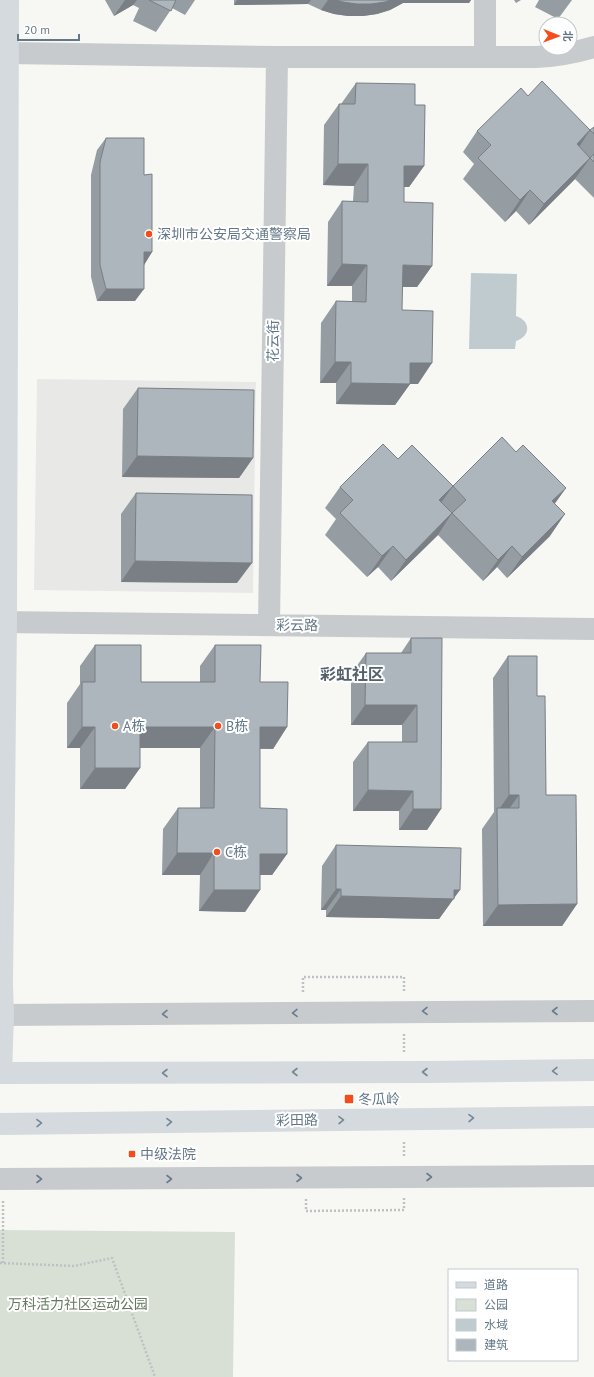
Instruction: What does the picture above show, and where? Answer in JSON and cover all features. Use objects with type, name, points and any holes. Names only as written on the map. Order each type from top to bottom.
[{"type":"main road","points":[[8,0],[4,167],[1,1073],[594,1070]]},
{"type":"main road","name":"彩田路","points":[[0,1124],[594,1117]]},
{"type":"street","points":[[485,0],[485,57]]},
{"type":"street","points":[[7,53],[277,57],[485,57],[556,56],[594,48]]},
{"type":"street","name":"花云街","points":[[269,625],[277,57]]},
{"type":"street","name":"彩云路","points":[[3,622],[594,628]]},
{"type":"street","points":[[1,1015],[594,1011]]},
{"type":"street","points":[[2,1179],[594,1176]]},
{"type":"path","points":[[303,996],[303,977],[404,977]]},
{"type":"path","points":[[2,1179],[1,1263],[74,1266],[112,1258],[155,1377]]},
{"type":"path","points":[[306,1192],[306,1211],[404,1210]]},
{"type":"shaded area","points":[[37,379],[256,382],[253,593],[34,590]]},
{"type":"green space","name":"万科活力社区运动公园","points":[[0,1230],[235,1232],[233,1377],[0,1377]]},
{"type":"water","points":[[471,273],[517,274],[516,316],[521,318],[527,325],[527,332],[521,339],[516,341],[515,349],[469,349]]},
{"type":"building","points":[[149,0],[176,0],[171,11]]},
{"type":"building","points":[[336,0],[391,0],[371,4],[357,4]]},
{"type":"building","points":[[542,81],[590,130],[577,144],[590,158],[544,204],[530,190],[520,200],[478,158],[491,145],[477,131],[521,88],[528,96]]},
{"type":"building","points":[[356,83],[415,84],[415,105],[425,105],[424,166],[404,166],[404,202],[433,203],[432,266],[403,265],[402,310],[433,311],[432,363],[410,363],[410,384],[351,383],[351,362],[335,362],[336,301],[366,302],[367,265],[342,264],[342,201],[368,202],[368,164],[338,164],[339,104],[355,104]]},
{"type":"building","points":[[594,127],[594,134],[590,130]]},
{"type":"building","points":[[106,138],[144,138],[144,175],[152,174],[152,252],[144,252],[144,289],[106,289],[100,265],[100,162]]},
{"type":"building","points":[[594,154],[594,162],[590,158]]},
{"type":"building","points":[[138,388],[254,390],[253,458],[137,456]]},
{"type":"building","points":[[502,437],[516,452],[523,445],[566,488],[552,501],[565,514],[522,557],[512,546],[498,560],[452,513],[466,500],[453,486]]},
{"type":"building","points":[[383,444],[398,459],[412,445],[453,486],[439,500],[452,513],[406,560],[393,546],[382,556],[340,513],[353,500],[340,487]]},
{"type":"building","points":[[136,493],[252,495],[252,563],[135,561]]},
{"type":"building","points":[[411,638],[442,638],[441,809],[413,809],[413,791],[368,790],[368,742],[417,742],[417,705],[365,705],[366,653],[411,653]]},
{"type":"building","points":[[95,645],[141,645],[141,682],[215,682],[215,645],[261,645],[260,682],[288,682],[287,727],[260,727],[260,808],[287,809],[287,854],[260,854],[260,890],[214,890],[214,853],[177,853],[178,808],[214,808],[215,727],[140,727],[140,768],[95,768],[95,727],[82,727],[82,682],[95,682]]},
{"type":"building","points":[[508,656],[537,656],[537,696],[545,696],[546,795],[576,795],[577,904],[498,905],[497,808],[519,808],[519,795],[509,795]]},
{"type":"building","points":[[336,845],[461,848],[460,890],[454,890],[454,899],[341,896],[341,889],[336,889]]},
{"type":"place","name":"深圳市公安局交通警察局","points":[[149,234]]},
{"type":"place","name":"A栋","points":[[115,726]]},
{"type":"place","name":"B栋","points":[[218,726]]},
{"type":"place","name":"C栋","points":[[217,852]]},
{"type":"place","name":"冬瓜岭","points":[[349,1099]]},
{"type":"place","name":"中级法院","points":[[132,1154]]},
{"type":"district","name":"彩虹社区","points":[[352,674]]}]
